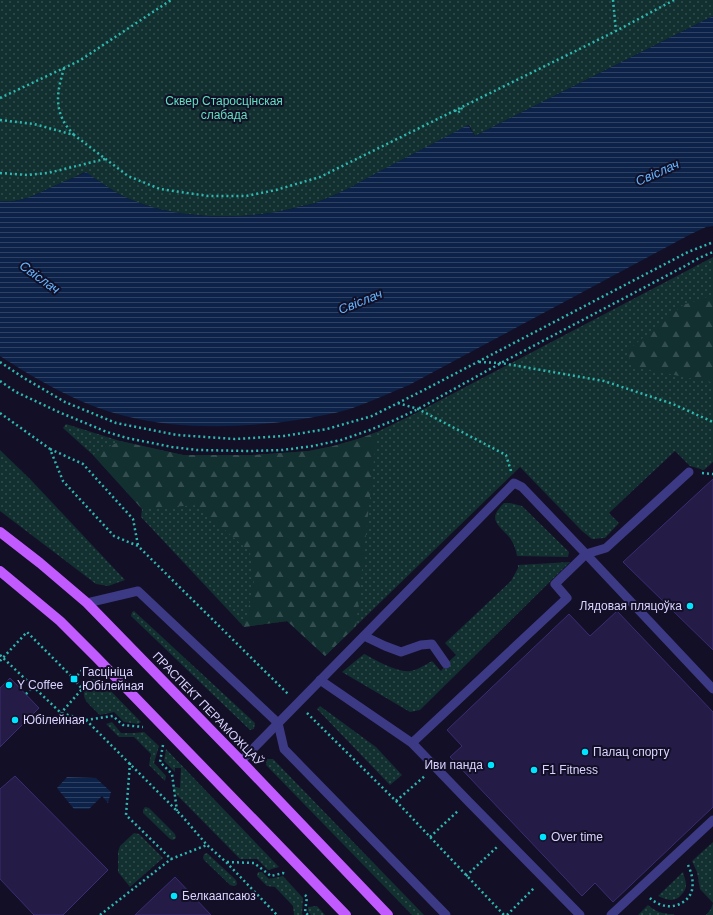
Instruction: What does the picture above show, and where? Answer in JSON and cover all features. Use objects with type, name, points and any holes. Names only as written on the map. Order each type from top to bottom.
[{"type":"main road","name":"ПРАСПЕКТ ПЕРАМОЖЦАЎ","points":[[0,532],[40,563],[87,604],[241,761],[388,915]]},
{"type":"main road","points":[[0,572],[60,621],[346,915]]},
{"type":"lane","points":[[412,743],[567,598],[555,584],[586,554],[606,548],[689,472]]},
{"type":"lane","points":[[241,761],[514,483],[522,487],[713,689]]},
{"type":"lane","points":[[87,604],[138,591],[278,723],[284,749],[446,915]]},
{"type":"lane","points":[[364,636],[401,652],[421,645],[432,644],[446,664]]},
{"type":"lane","points":[[320,680],[412,743],[580,915]]},
{"type":"lane","points":[[610,915],[713,820]]},
{"type":"path","points":[[0,98],[79,61],[171,0]]},
{"type":"path","points":[[613,0],[616,31]]},
{"type":"path","points":[[64,68],[58,89],[58,105],[63,120],[74,135],[128,176],[160,189],[208,196],[246,196],[276,190],[320,177],[616,31],[674,0]]},
{"type":"path","points":[[0,120],[34,124],[74,135]]},
{"type":"path","points":[[0,173],[27,175],[48,173],[105,159]]},
{"type":"path","points":[[0,362],[65,402],[116,423],[177,435],[234,439],[284,436],[327,429],[372,416],[688,252],[711,243],[713,244]]},
{"type":"path","points":[[0,381],[16,392],[61,413],[107,432],[126,438],[172,447],[197,450],[282,450],[313,446],[341,440],[370,430],[418,409],[698,258],[713,252]]},
{"type":"path","points":[[478,362],[501,363],[604,381],[673,404],[713,422]]},
{"type":"path","points":[[398,403],[418,409],[506,455],[514,483]]},
{"type":"path","points":[[0,413],[50,449],[83,464],[133,519],[138,546]]},
{"type":"path","points":[[50,449],[63,481],[114,536],[138,546],[396,801],[504,915]]},
{"type":"path","points":[[0,661],[27,632],[74,678],[82,688],[61,713]]},
{"type":"path","points":[[0,655],[61,713],[86,720],[113,716],[123,725],[144,727]]},
{"type":"path","points":[[26,694],[33,687]]},
{"type":"path","points":[[86,720],[182,816],[207,844],[277,915]]},
{"type":"path","points":[[158,740],[163,745],[160,762],[172,774],[177,812]]},
{"type":"path","points":[[130,763],[126,815],[170,859]]},
{"type":"path","points":[[396,801],[436,766]]},
{"type":"path","points":[[430,837],[468,801]]},
{"type":"path","points":[[466,876],[506,839]]},
{"type":"path","points":[[100,915],[170,859],[207,844]]},
{"type":"path","points":[[639,888],[655,902],[667,906],[678,905],[690,897],[693,879],[691,870],[681,850]]},
{"type":"path","points":[[226,862],[254,863],[270,876],[283,873],[288,878]]},
{"type":"path","points":[[508,915],[544,878]]},
{"type":"path","points":[[302,892],[307,897],[305,912],[308,915]]},
{"type":"green space","name":"Сквер Старосцінская слабада","points":[[0,0],[713,0],[713,16],[475,136],[469,125],[352,187],[318,202],[281,211],[259,214],[214,216],[191,215],[147,206],[121,195],[85,172],[28,198],[7,202],[0,201]]},
{"type":"green space","points":[[713,257],[713,462],[704,470],[690,466],[675,451],[609,513],[619,523],[605,538],[592,539],[582,531],[520,467],[325,656],[287,621],[244,627],[141,517],[142,509],[93,455],[63,428],[66,424],[120,441],[183,455],[253,455],[309,451],[334,446],[377,432],[414,414]]},
{"type":"green space","points":[[713,295],[713,383],[631,366],[628,350],[683,305]]},
{"type":"green space","points":[[377,432],[356,626],[325,656],[287,621],[244,627],[254,584],[250,552],[197,505],[142,509],[93,455],[120,441],[183,455],[253,455],[309,451],[333,446]]},
{"type":"green space","points":[[0,450],[30,479],[125,580],[108,586],[96,584],[0,511]]},
{"type":"green space","points":[[504,503],[522,506],[569,552],[568,557],[517,556],[515,547],[510,538],[496,522],[495,518],[499,509]]},
{"type":"green space","points":[[570,562],[420,710],[410,712],[342,672],[364,654],[387,666],[399,670],[411,671],[432,661],[441,671],[456,655],[445,643],[511,581],[518,568],[518,565]]},
{"type":"green space","points":[[134,611],[255,723],[254,729],[250,730],[131,616],[132,612]]},
{"type":"green space","points":[[93,679],[100,680],[141,722],[138,724],[124,722],[114,712],[100,715],[87,702],[84,694],[88,685]]},
{"type":"green space","points":[[320,706],[376,747],[402,775],[390,785],[317,709]]},
{"type":"green space","points":[[112,722],[121,733],[144,732],[159,746],[154,763],[166,776],[165,781],[149,765],[151,754],[134,737],[119,737],[106,724]]},
{"type":"green space","points":[[166,749],[279,867],[268,870],[257,859],[240,859],[174,792],[173,786],[180,788],[181,768],[175,768],[175,772],[164,761]]},
{"type":"green space","points":[[267,759],[273,759],[424,915],[412,915],[266,765]]},
{"type":"green space","points":[[145,807],[149,808],[175,834],[176,838],[173,840],[170,839],[143,813]]},
{"type":"green space","points":[[134,833],[139,834],[163,858],[130,887],[118,872],[118,852],[120,846]]},
{"type":"green space","points":[[713,842],[713,903],[700,889],[697,872],[692,861]]},
{"type":"green space","points":[[207,853],[236,880],[236,885],[230,885],[204,860],[204,854]]},
{"type":"green space","points":[[258,872],[262,872],[269,879],[283,876],[303,898],[303,915],[294,915],[293,906],[275,887],[267,886],[257,876]]},
{"type":"green space","points":[[683,872],[686,886],[684,891],[677,899],[671,900],[658,896]]},
{"type":"green space","points":[[713,903],[713,915],[706,915],[711,909]]},
{"type":"green space","points":[[648,905],[660,912],[674,915],[638,915]]},
{"type":"green space","points":[[317,906],[325,915],[311,915],[308,911],[308,907]]},
{"type":"water","name":"Свіслач","points":[[713,16],[713,226],[706,227],[691,234],[409,385],[350,409],[317,417],[254,425],[189,426],[146,421],[92,406],[45,383],[0,356],[0,201],[7,202],[28,198],[86,172],[127,198],[147,206],[191,215],[237,216],[259,214],[281,211],[316,203],[344,191],[468,125],[475,136]]},
{"type":"water","points":[[67,777],[96,778],[111,792],[108,803],[102,796],[89,809],[74,809],[57,788]]},
{"type":"building","name":"Лядовая пляцоўка","points":[[713,479],[713,650],[623,562]]},
{"type":"building","name":"Палац спорту","points":[[617,611],[713,712],[713,807],[613,902],[595,883],[582,896],[450,757],[462,746],[447,730],[569,614],[590,636]]},
{"type":"building","points":[[10,678],[39,708],[0,747],[0,688]]},
{"type":"building","points":[[15,776],[108,870],[63,915],[34,915],[0,879],[0,789]]},
{"type":"building","name":"Белкаапсаюз","points":[[175,877],[211,915],[135,915]]},
{"type":"place","name":"Лядовая пляцоўка","points":[[690,606]]},
{"type":"place","name":"Гасцініца Юбілейная","points":[[74,679]]},
{"type":"place","name":"Y Coffee","points":[[9,685]]},
{"type":"place","name":"Юбілейная","points":[[15,720]]},
{"type":"place","name":"Палац спорту","points":[[585,752]]},
{"type":"place","name":"Иви панда","points":[[491,765]]},
{"type":"place","name":"F1 Fitness","points":[[534,770]]},
{"type":"place","name":"Over time","points":[[543,837]]},
{"type":"place","name":"Белкаапсаюз","points":[[174,896]]}]
